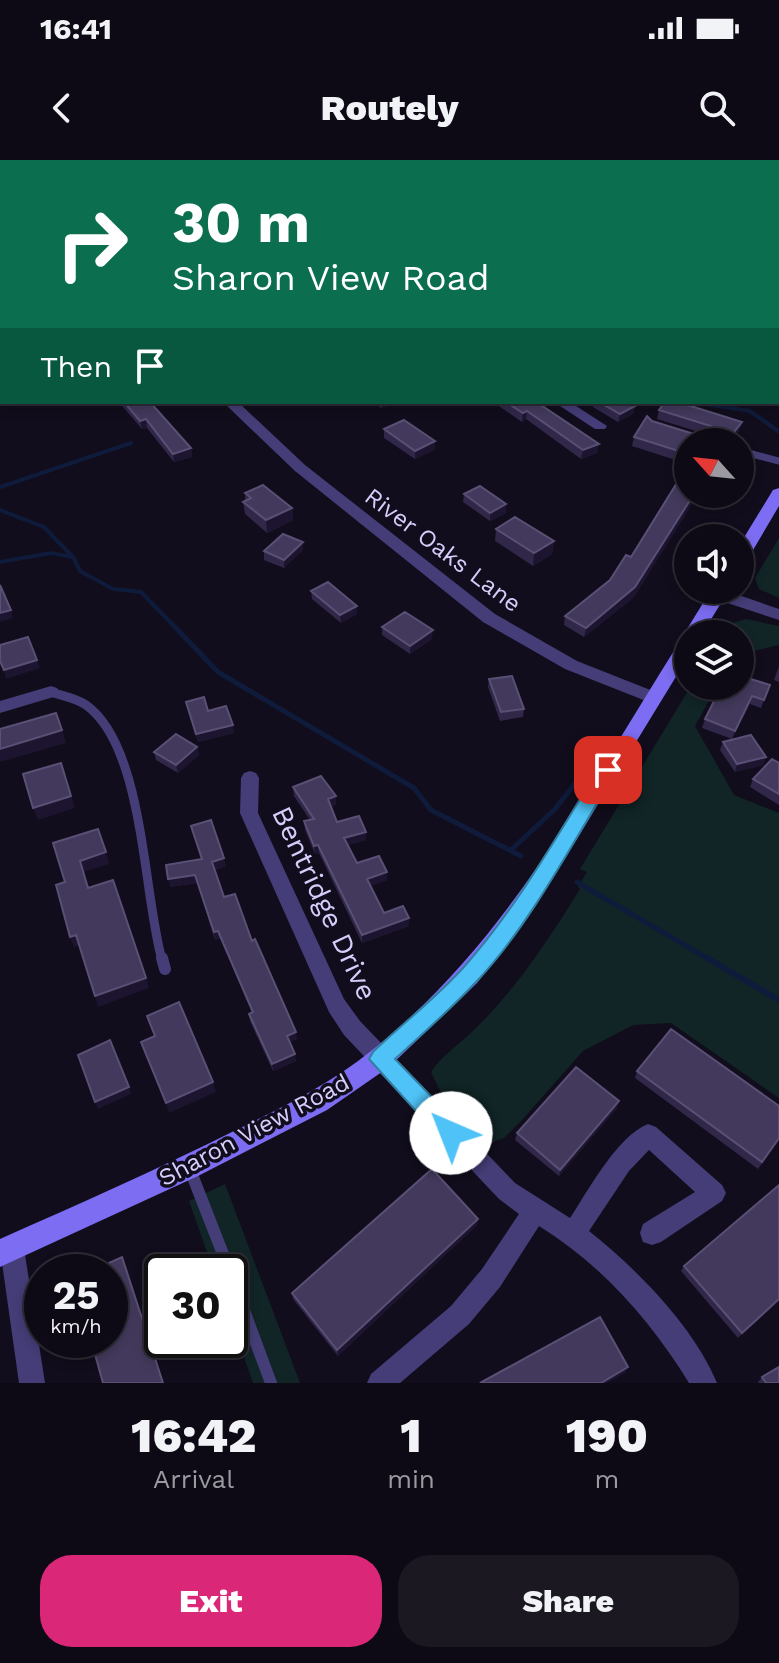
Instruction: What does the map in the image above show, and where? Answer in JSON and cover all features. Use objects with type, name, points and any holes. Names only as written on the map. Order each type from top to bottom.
[{"type":"street","name":"River Oaks Lane","points":[[232,404],[310,477],[489,618],[559,659],[652,697]]},
{"type":"street","points":[[564,404],[600,426]]},
{"type":"street","points":[[754,535],[779,493]]},
{"type":"street","points":[[750,604],[779,615]]},
{"type":"street","name":"Sharon View Road","points":[[6,1250],[189,1167],[318,1102],[380,1059],[469,976],[498,939],[548,867],[674,663]]},
{"type":"street","points":[[0,707],[51,692]]},
{"type":"street","name":"Bentridge Drive","points":[[250,778],[249,813],[336,1005],[380,1059],[507,1191],[534,1212],[573,1234],[627,1281],[658,1314],[704,1383]]},
{"type":"street","points":[[573,1234],[621,1163],[648,1135],[714,1193],[652,1233]]},
{"type":"street","points":[[380,1383],[460,1315],[491,1278],[534,1212]]},
{"type":"street","points":[[6,1250],[32,1383]]},
{"type":"lane","points":[[754,455],[779,461]]},
{"type":"lane","points":[[51,692],[86,705],[102,721],[120,756],[144,851],[157,950],[165,969]]},
{"type":"lane","points":[[189,1167],[223,1254]]},
{"type":"lane","points":[[248,1321],[271,1383]]},
{"type":"green space","points":[[779,538],[779,598],[759,589],[755,578]]},
{"type":"green space","points":[[754,621],[779,626],[779,645],[754,651]]},
{"type":"green space","points":[[683,700],[709,700],[695,726],[734,795],[779,813],[779,1098],[671,1023],[633,1025],[583,1051],[522,1120],[504,1138],[493,1142],[440,1091],[431,1072],[519,980],[580,889],[578,887],[587,872],[580,869]]},
{"type":"green space","points":[[225,1184],[300,1383],[253,1383],[244,1358],[248,1358],[248,1254],[208,1254],[189,1201]]},
{"type":"building","points":[[126,404],[152,404],[191,448],[173,454],[146,419],[140,421]]},
{"type":"building","points":[[509,404],[544,404],[541,405],[599,444],[583,450],[527,411],[523,413]]},
{"type":"building","points":[[602,404],[635,406],[620,414]]},
{"type":"building","points":[[664,404],[684,404],[742,422],[737,428],[714,427],[659,410]]},
{"type":"building","points":[[647,416],[652,421],[675,428],[674,450],[634,437]]},
{"type":"building","points":[[404,420],[435,441],[415,451],[384,429]]},
{"type":"building","points":[[263,485],[292,508],[266,520],[243,502],[251,498],[245,493]]},
{"type":"building","points":[[480,486],[506,504],[490,513],[464,494]]},
{"type":"building","points":[[674,488],[674,508],[685,508],[635,587],[586,628],[565,616],[610,580],[626,555],[631,557]]},
{"type":"building","points":[[515,517],[554,541],[534,553],[496,529]]},
{"type":"building","points":[[283,534],[303,542],[284,560],[264,551]]},
{"type":"building","points":[[328,582],[357,606],[340,615],[311,591]]},
{"type":"building","points":[[0,585],[11,610],[0,613]]},
{"type":"building","points":[[405,612],[433,630],[410,646],[382,627]]},
{"type":"building","points":[[28,637],[37,660],[4,670],[0,661],[0,645]]},
{"type":"building","points":[[512,676],[524,709],[501,712],[489,679]]},
{"type":"building","points":[[754,680],[770,685],[764,700],[754,697]]},
{"type":"building","points":[[204,697],[208,711],[226,706],[233,725],[196,734],[186,702]]},
{"type":"building","points":[[714,700],[750,700],[735,731],[705,719]]},
{"type":"building","points":[[56,713],[62,730],[0,749],[0,729]]},
{"type":"building","points":[[176,734],[197,747],[176,765],[154,752]]},
{"type":"building","points":[[751,735],[766,757],[737,764],[723,742]]},
{"type":"building","points":[[772,759],[779,763],[779,794],[753,779]]},
{"type":"building","points":[[61,763],[71,796],[33,808],[23,774]]},
{"type":"building","points":[[321,776],[336,796],[328,799],[337,822],[359,816],[366,832],[344,838],[357,863],[379,856],[387,872],[367,879],[384,913],[403,906],[409,918],[362,935],[318,845],[314,846],[304,821],[314,819],[293,787]]},
{"type":"building","points":[[211,820],[224,858],[212,862],[224,897],[235,894],[252,941],[255,939],[296,1032],[287,1036],[295,1054],[272,1064],[249,1014],[253,1012],[218,931],[214,932],[195,875],[168,879],[166,865],[202,859],[191,826]]},
{"type":"building","points":[[98,829],[106,852],[80,861],[88,888],[113,880],[146,978],[95,996],[76,935],[70,937],[56,885],[65,882],[53,843]]},
{"type":"building","points":[[179,1002],[213,1082],[166,1103],[141,1042],[155,1036],[147,1016]]},
{"type":"building","points":[[671,1029],[779,1106],[779,1138],[762,1162],[637,1071]]},
{"type":"building","points":[[110,1040],[129,1087],[95,1102],[78,1055]]},
{"type":"building","points":[[576,1067],[619,1101],[560,1170],[517,1133]]},
{"type":"building","points":[[432,1169],[478,1219],[337,1350],[292,1293]]},
{"type":"building","points":[[779,1185],[779,1299],[742,1333],[684,1266]]},
{"type":"building","points":[[128,1275],[144,1325],[144,1358],[155,1358],[163,1383],[103,1383],[96,1358],[128,1358]]},
{"type":"building","points":[[600,1317],[628,1367],[601,1383],[480,1383]]},
{"type":"building","points":[[779,1367],[779,1383],[766,1383],[762,1377]]},
{"type":"waterway","points":[[705,404],[750,411],[778,431]]},
{"type":"waterway","points":[[0,487],[131,443]]},
{"type":"waterway","points":[[0,510],[44,527],[73,557],[80,571],[113,589],[141,592],[175,627]]},
{"type":"waterway","points":[[0,562],[51,553],[72,557]]},
{"type":"waterway","points":[[173,625],[218,672],[414,788],[431,810],[521,856]]},
{"type":"waterway","points":[[512,849],[555,809],[583,773]]},
{"type":"waterway","points":[[577,882],[710,960]]},
{"type":"waterway","points":[[707,958],[779,1000]]},
{"type":"route","points":[[451,1133],[380,1059],[469,976],[548,867],[608,770]]}]
